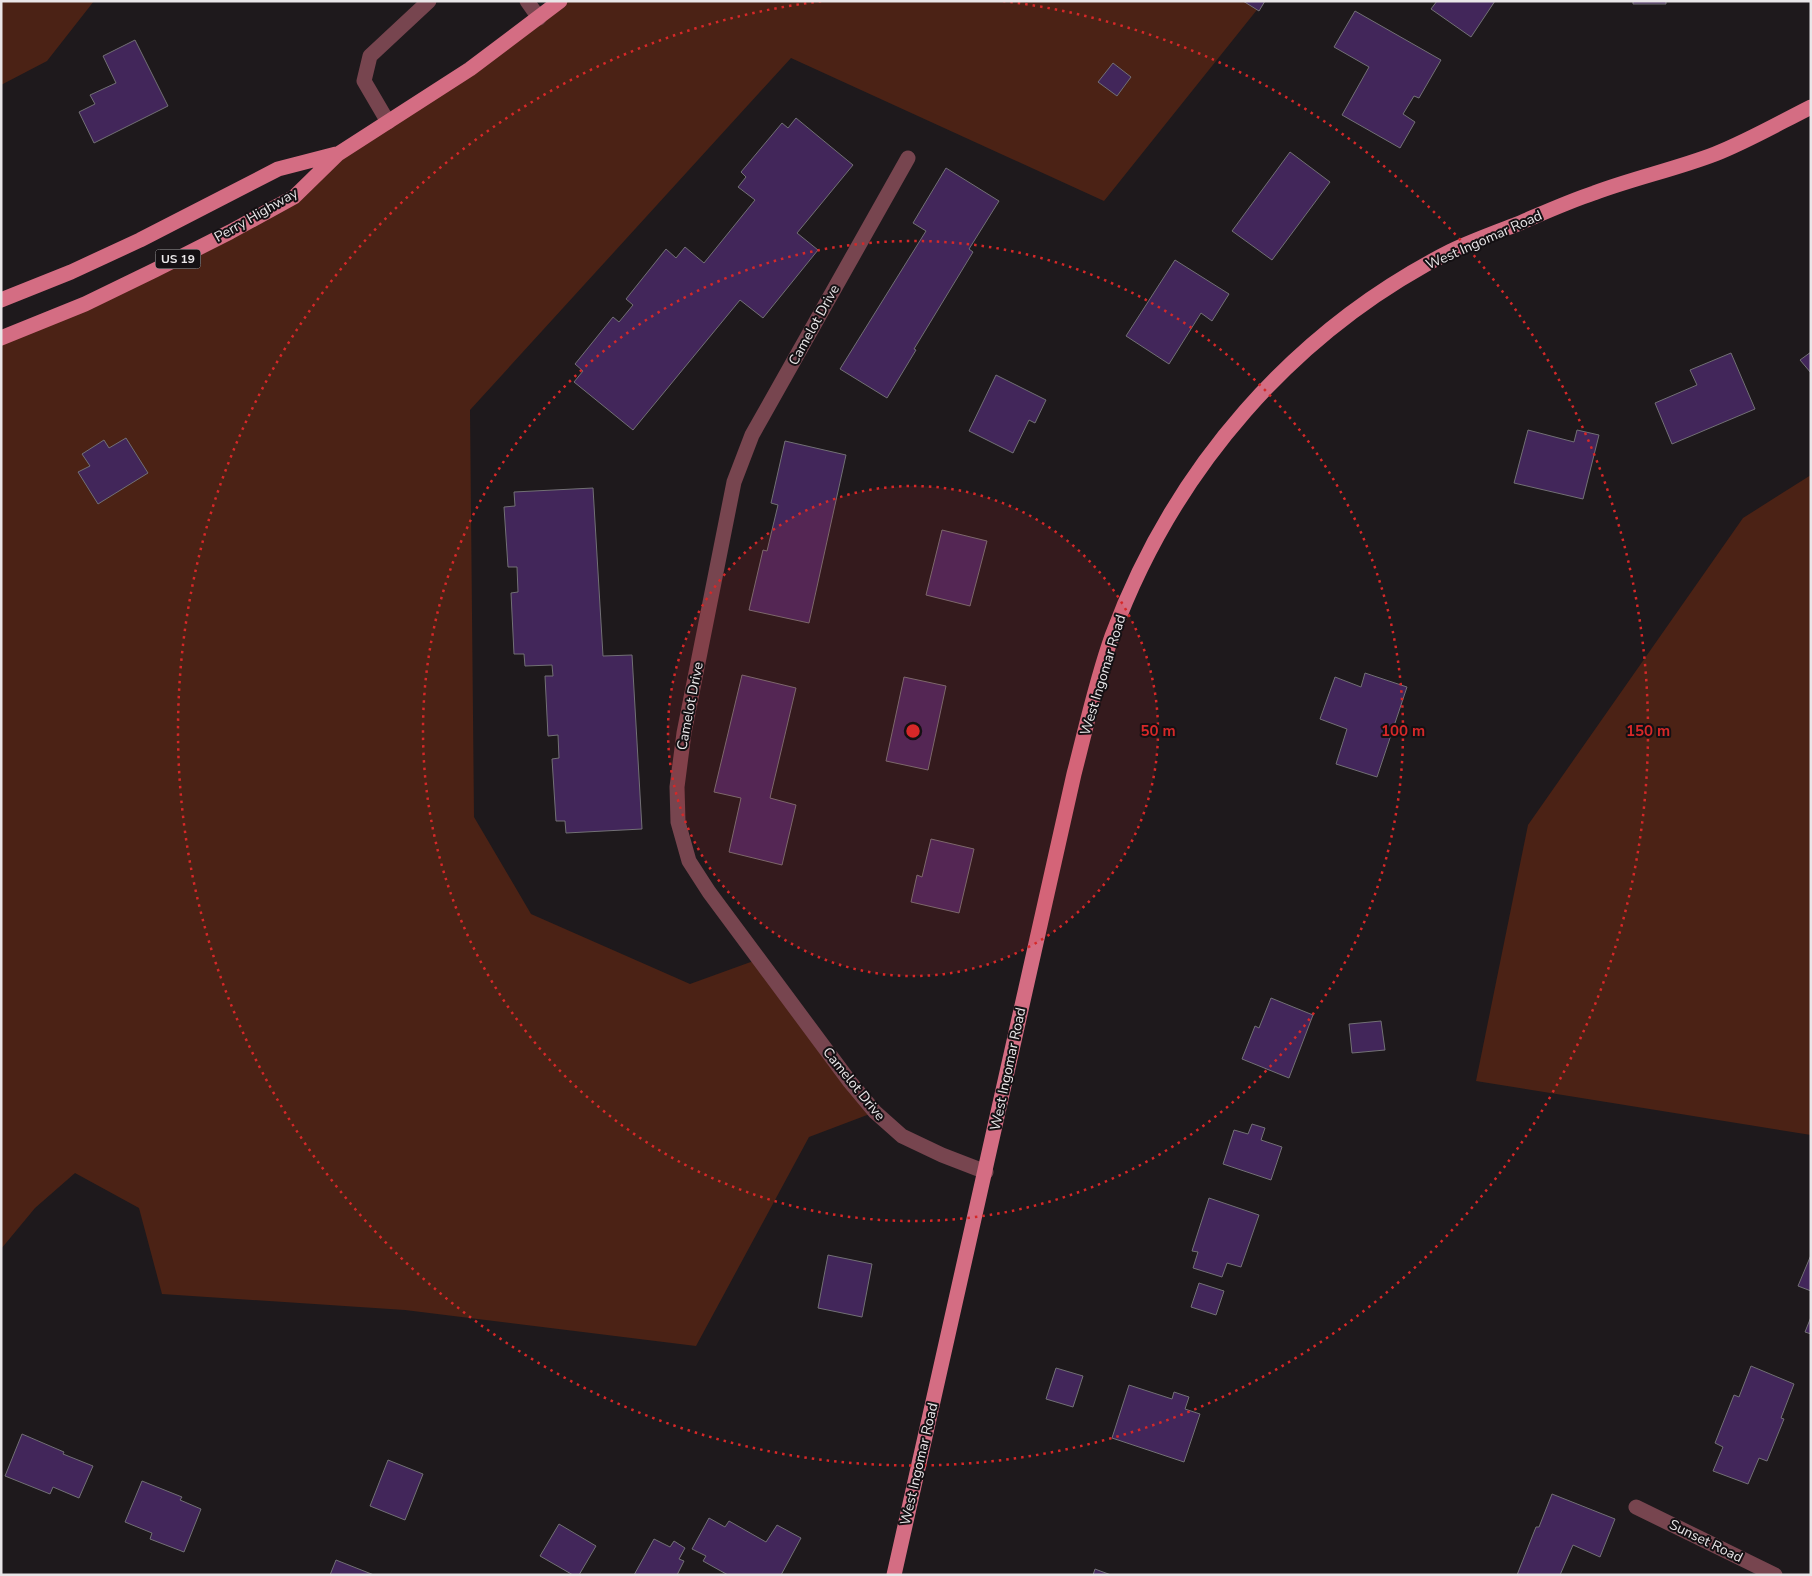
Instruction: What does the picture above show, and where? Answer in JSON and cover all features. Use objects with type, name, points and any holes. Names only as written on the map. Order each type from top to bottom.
[{"type":"main road","name":"Perry Highway","points":[[1,338],[85,304],[230,232],[294,197],[338,154],[470,69],[560,1]]},
{"type":"main road","name":"West Ingomar Road","points":[[894,1575],[1074,774],[1111,637],[1144,563],[1186,488],[1212,451],[1266,388],[1294,359],[1381,291],[1453,250],[1593,193],[1716,153],[1811,107]]},
{"type":"main road","name":"Perry Highway","points":[[1,300],[71,272],[140,240],[278,169],[338,154]]},
{"type":"street","points":[[388,122],[364,81],[370,56],[429,1]]},
{"type":"street","points":[[527,1],[539,18]]},
{"type":"street","name":"Camelot Drive","points":[[908,158],[752,435],[734,482],[684,733],[677,787],[678,822],[689,861],[709,892],[850,1082],[875,1112],[902,1136],[942,1155],[986,1172]]},
{"type":"street","name":"Sunset Road","points":[[1636,1507],[1775,1575]]},
{"type":"shaded area","points":[[1,1],[94,1],[47,61],[1,85]]},
{"type":"shaded area","points":[[560,1],[1264,1],[1104,201],[791,58],[470,410],[474,817],[531,914],[690,984],[759,959],[875,1112],[809,1137],[696,1346],[405,1310],[162,1294],[139,1208],[75,1173],[35,1208],[1,1249],[1,338],[294,197],[338,154]]},
{"type":"shaded area","points":[[1811,475],[1811,1135],[1476,1081],[1528,825],[1743,518]]},
{"type":"building","points":[[1243,1],[1265,1],[1259,11]]},
{"type":"building","points":[[1437,1],[1495,1],[1471,37],[1431,9]]},
{"type":"building","points":[[1633,1],[1666,1],[1666,4],[1633,4]]},
{"type":"building","points":[[1355,11],[1441,60],[1419,98],[1414,96],[1403,114],[1415,122],[1400,148],[1342,115],[1369,67],[1334,47]]},
{"type":"building","points":[[135,40],[168,106],[94,143],[79,112],[95,104],[90,95],[116,83],[103,56]]},
{"type":"building","points":[[1113,63],[1131,77],[1117,96],[1098,82]]},
{"type":"building","points":[[796,118],[853,165],[797,233],[818,250],[763,318],[740,300],[633,430],[574,382],[583,371],[575,364],[613,317],[619,322],[633,305],[626,299],[666,249],[676,258],[685,247],[704,263],[755,200],[738,187],[746,177],[741,172],[782,123],[788,128]]},
{"type":"building","points":[[1290,152],[1330,182],[1272,260],[1232,231]]},
{"type":"building","points":[[946,168],[999,201],[969,249],[973,252],[914,349],[916,350],[887,398],[840,369],[926,231],[913,223]]},
{"type":"building","points":[[1175,260],[1229,294],[1212,321],[1201,313],[1169,364],[1126,336]]},
{"type":"building","points":[[1811,352],[1811,373],[1800,360]]},
{"type":"building","points":[[1731,353],[1755,409],[1672,444],[1655,403],[1697,385],[1690,370]]},
{"type":"building","points":[[996,375],[1046,400],[1035,423],[1029,420],[1013,453],[969,431]]},
{"type":"building","points":[[1528,430],[1574,442],[1577,430],[1599,435],[1583,499],[1514,483]]},
{"type":"building","points":[[126,438],[148,473],[98,504],[78,472],[90,466],[82,454],[104,440],[109,448]]},
{"type":"building","points":[[785,441],[846,455],[809,623],[749,610],[763,550],[767,551],[778,505],[771,503]]},
{"type":"building","points":[[593,488],[603,656],[632,655],[642,829],[566,833],[565,821],[556,821],[552,759],[559,758],[558,735],[548,736],[545,676],[553,676],[552,665],[525,666],[524,654],[514,654],[511,593],[518,592],[517,567],[508,567],[504,507],[515,506],[514,492]]},
{"type":"building","points":[[942,530],[987,541],[970,606],[926,595]]},
{"type":"building","points":[[1365,673],[1407,687],[1377,777],[1336,764],[1347,729],[1320,719],[1335,677],[1361,687]]},
{"type":"building","points":[[742,675],[796,688],[770,798],[796,805],[782,865],[729,852],[741,798],[714,792]]},
{"type":"building","points":[[904,677],[946,686],[928,770],[886,761]]},
{"type":"building","points":[[931,839],[974,849],[959,913],[911,902],[917,875],[922,877]]},
{"type":"building","points":[[1271,998],[1313,1015],[1289,1078],[1242,1059],[1255,1026],[1259,1028]]},
{"type":"building","points":[[1381,1021],[1385,1050],[1352,1053],[1349,1024]]},
{"type":"building","points":[[1252,1124],[1265,1128],[1261,1140],[1282,1147],[1271,1180],[1223,1164],[1234,1130],[1248,1134]]},
{"type":"building","points":[[1209,1198],[1259,1215],[1241,1267],[1227,1263],[1222,1277],[1193,1268],[1198,1252],[1192,1251]]},
{"type":"building","points":[[828,1255],[872,1264],[862,1317],[818,1308]]},
{"type":"building","points":[[1811,1255],[1811,1291],[1798,1286]]},
{"type":"building","points":[[1199,1283],[1224,1291],[1216,1315],[1191,1307]]},
{"type":"building","points":[[1811,1317],[1811,1334],[1805,1332]]},
{"type":"building","points":[[1751,1366],[1794,1384],[1781,1418],[1784,1419],[1767,1461],[1759,1458],[1748,1484],[1713,1471],[1723,1447],[1715,1443],[1734,1395],[1739,1397]]},
{"type":"building","points":[[1056,1368],[1083,1376],[1073,1407],[1046,1399]]},
{"type":"building","points":[[1129,1385],[1172,1399],[1174,1392],[1189,1397],[1185,1409],[1200,1414],[1184,1462],[1112,1438]]},
{"type":"building","points":[[22,1434],[93,1466],[79,1498],[53,1487],[50,1494],[5,1476]]},
{"type":"building","points":[[388,1460],[423,1474],[405,1520],[370,1506]]},
{"type":"building","points":[[142,1481],[182,1497],[180,1500],[201,1509],[184,1552],[150,1539],[152,1533],[125,1522]]},
{"type":"building","points":[[1552,1494],[1615,1519],[1600,1557],[1573,1545],[1560,1575],[1517,1575],[1536,1527],[1539,1527]]},
{"type":"building","points":[[709,1518],[725,1527],[729,1521],[766,1542],[777,1525],[801,1538],[781,1575],[728,1575],[703,1561],[706,1556],[692,1549]]},
{"type":"building","points":[[559,1524],[596,1546],[579,1575],[573,1575],[540,1556]]},
{"type":"building","points":[[654,1539],[670,1547],[674,1541],[685,1548],[679,1559],[684,1561],[677,1575],[634,1575]]},
{"type":"building","points":[[336,1560],[374,1575],[330,1575]]},
{"type":"building","points":[[1095,1569],[1111,1575],[1093,1575]]}]
